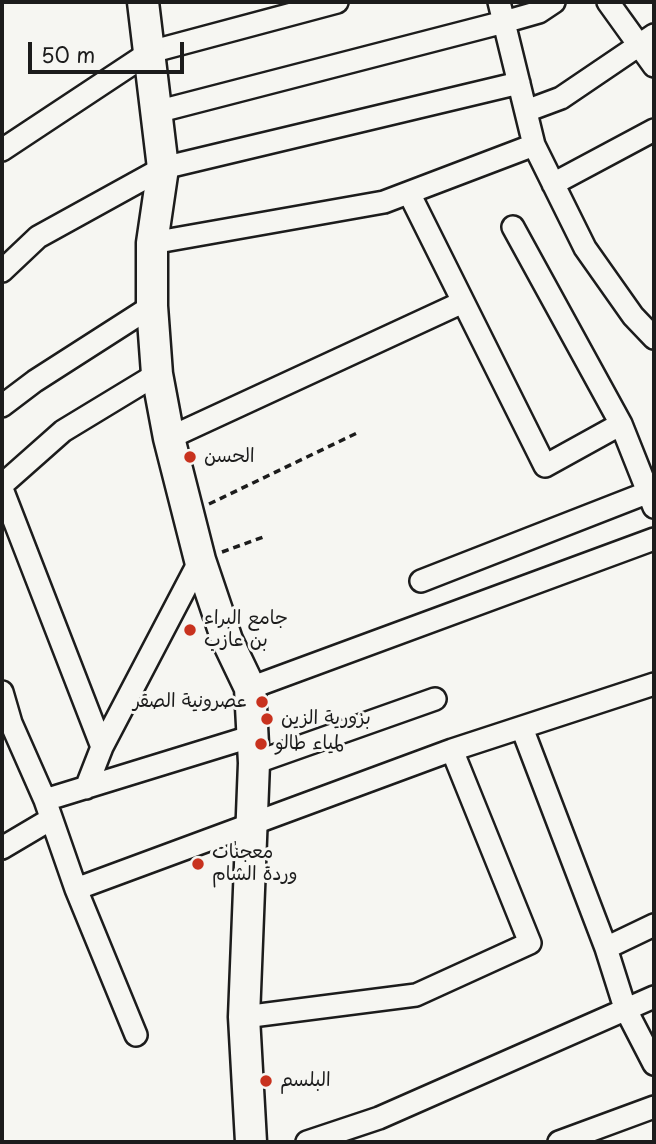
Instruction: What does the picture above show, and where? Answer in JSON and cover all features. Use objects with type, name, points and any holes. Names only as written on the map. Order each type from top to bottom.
[{"type":"main road","points":[[142,2],[163,168],[152,243],[152,306],[157,374],[169,438],[200,560],[227,640],[250,688],[254,749],[244,1017],[251,1142]]},
{"type":"street","points":[[2,150],[150,52],[337,2]]},
{"type":"street","points":[[156,113],[502,12],[539,12],[554,2]]},
{"type":"street","points":[[608,2],[647,40],[654,66]]},
{"type":"street","points":[[502,12],[534,145],[585,248],[633,316],[654,338]]},
{"type":"street","points":[[526,111],[561,98],[647,40]]},
{"type":"street","points":[[2,271],[38,237],[163,168],[519,83]]},
{"type":"street","points":[[553,184],[654,130]]},
{"type":"street","points":[[152,243],[384,202],[534,145]]},
{"type":"street","points":[[409,193],[545,466],[621,424]]},
{"type":"street","points":[[421,581],[653,497],[621,424],[513,227]]},
{"type":"street","points":[[169,438],[463,302]]},
{"type":"street","points":[[2,405],[152,306]]},
{"type":"street","points":[[103,747],[2,487],[63,431],[157,374]]},
{"type":"street","points":[[250,688],[654,539]]},
{"type":"street","points":[[86,788],[103,747],[200,560]]},
{"type":"street","points":[[76,889],[452,750],[654,684]]},
{"type":"street","points":[[2,692],[6,726],[48,809],[76,889],[136,1035]]},
{"type":"street","points":[[2,848],[48,809],[86,788],[254,749],[435,699]]},
{"type":"street","points":[[522,727],[606,948],[625,1008],[654,1064]]},
{"type":"street","points":[[244,1017],[416,995],[530,943],[452,750]]},
{"type":"street","points":[[606,948],[654,925]]},
{"type":"street","points":[[307,1142],[379,1118],[654,997]]},
{"type":"street","points":[[559,1142],[654,1107]]},
{"type":"path","points":[[188,513],[358,433]]},
{"type":"path","points":[[200,560],[266,536]]},
{"type":"place","name":"الحسن","points":[[190,457]]},
{"type":"place","name":"جامع البراء بن عازب","points":[[190,630]]},
{"type":"place","name":"عصرونية الصقر","points":[[262,702]]},
{"type":"place","name":"بزورية الزين","points":[[267,719]]},
{"type":"place","name":"لمياء طالو","points":[[261,744]]},
{"type":"place","name":"معجنات وردة الشام","points":[[198,864]]},
{"type":"place","name":"البلسم","points":[[266,1081]]}]
